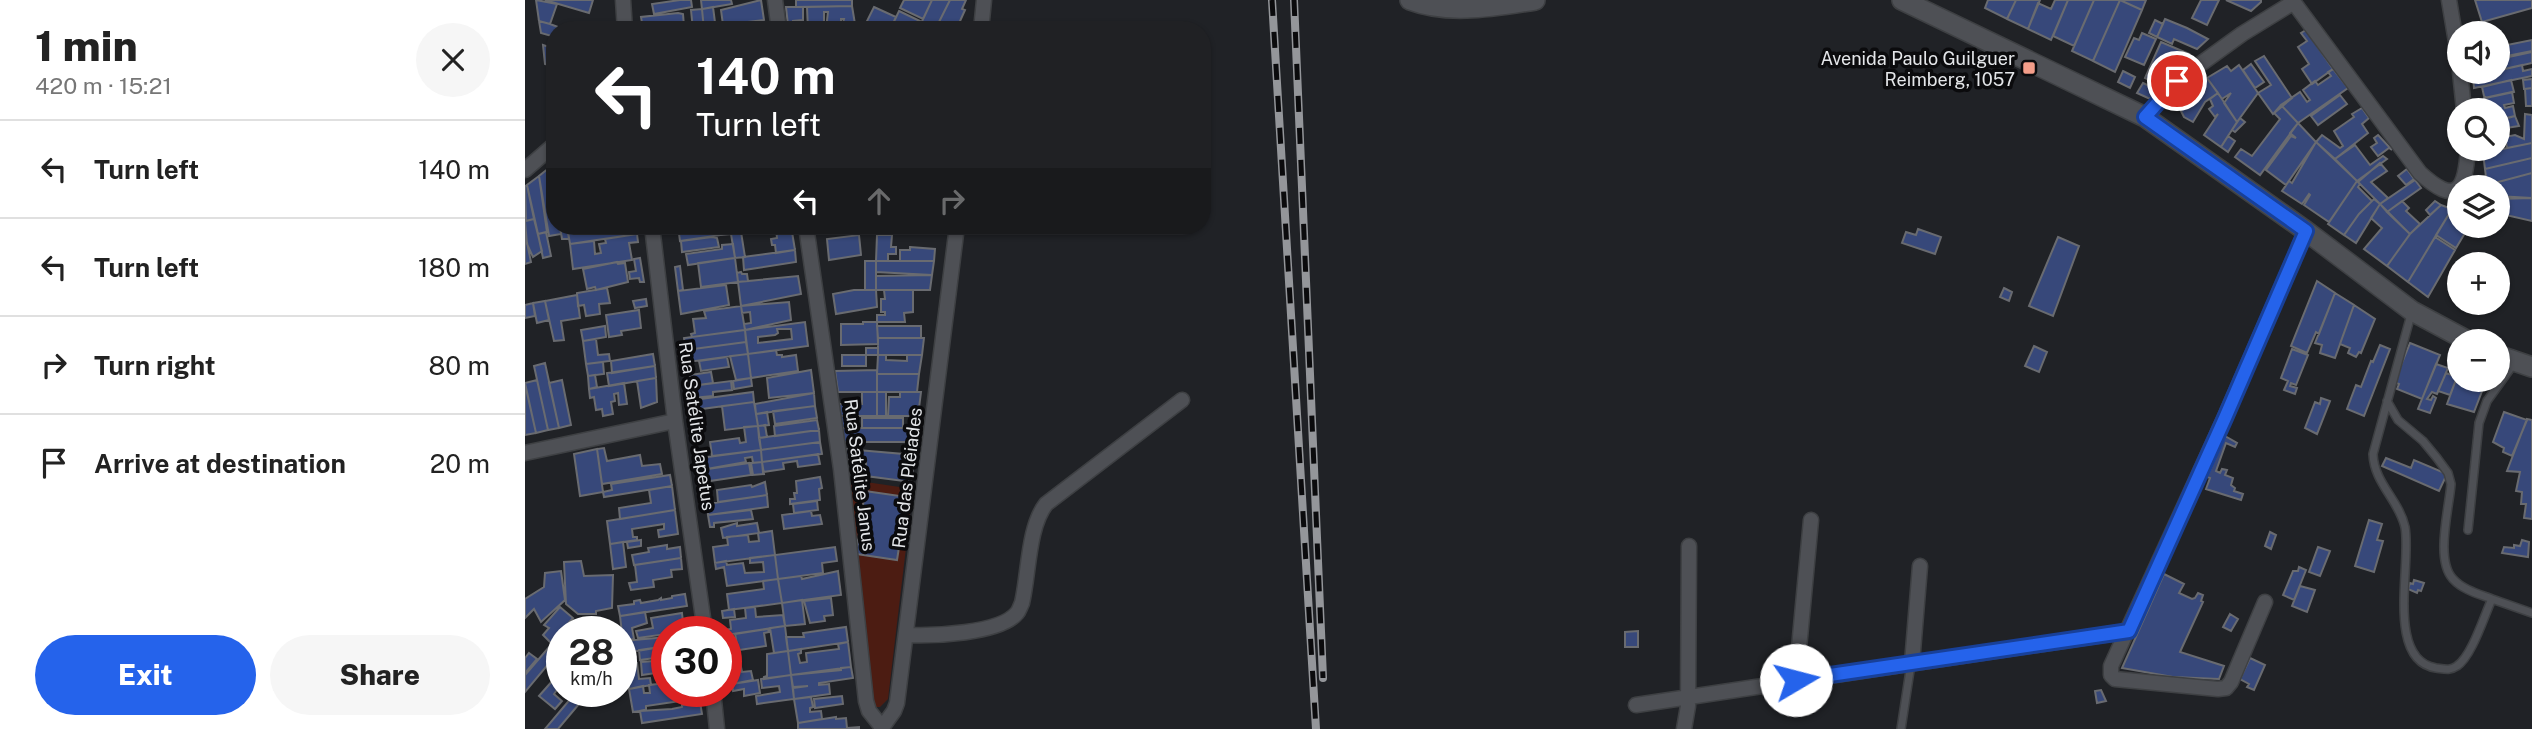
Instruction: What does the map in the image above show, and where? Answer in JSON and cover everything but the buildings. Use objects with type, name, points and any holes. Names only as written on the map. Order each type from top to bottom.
[{"type":"main road","points":[[1410,0],[1425,6],[1483,8],[1535,0]]},
{"type":"main road","points":[[1902,0],[2145,117],[2306,231],[2412,311],[2447,330]]},
{"type":"street","points":[[623,0],[624,21]]},
{"type":"street","points":[[775,0],[778,21]]},
{"type":"street","points":[[982,21],[984,0]]},
{"type":"street","points":[[2449,0],[2452,21]]},
{"type":"street","points":[[2145,117],[2177,81],[2293,1],[2420,173],[2436,188],[2443,191],[2455,190],[2462,184],[2467,161]]},
{"type":"street","points":[[525,170],[546,152]]},
{"type":"street","points":[[2265,602],[2226,688],[2115,679],[2111,675],[2111,666],[2225,418],[2306,231]]},
{"type":"street","name":"Rua Satélite Japetus","points":[[653,235],[675,421],[703,616]]},
{"type":"street","name":"Rua Satélite Janus","points":[[807,235],[841,469],[866,701],[869,711],[881,728]]},
{"type":"street","name":"Rua das Plêiades","points":[[881,728],[894,712],[897,703],[956,235]]},
{"type":"street","points":[[907,635],[968,631],[995,625],[1016,615],[1024,593],[1034,526],[1039,514],[1182,400]]},
{"type":"street","points":[[525,453],[675,421]]},
{"type":"street","points":[[1796,680],[1811,520]]},
{"type":"street","points":[[1684,729],[1688,697],[1689,545]]},
{"type":"street","points":[[1912,663],[1920,566]]},
{"type":"street","points":[[1636,705],[2129,631]]},
{"type":"street","points":[[715,707],[717,729]]},
{"type":"lane","points":[[2412,311],[2374,454],[2374,466],[2404,525],[2407,547],[2403,604],[2410,649],[2415,659],[2428,667],[2448,670],[2458,666],[2467,654],[2492,599]]},
{"type":"lane","points":[[2468,530],[2479,423],[2487,401],[2515,361]]},
{"type":"lane","points":[[2387,401],[2398,420],[2423,441],[2448,473],[2451,484],[2444,550],[2446,566],[2452,578],[2465,588],[2532,613]]},
{"type":"lane","points":[[1901,729],[1912,663]]},
{"type":"shaded area","points":[[846,479],[913,489],[888,699],[880,707],[875,707],[870,700]]},
{"type":"railway","points":[[1272,0],[1316,729]]},
{"type":"railway","points":[[1294,0],[1323,678]]},
{"type":"place","name":"Avenida Paulo Guilguer Reimberg, 1057","points":[[2029,68]]},
{"type":"route","points":[[1796,680],[2129,631],[2306,231],[2145,117],[2177,81]]}]
